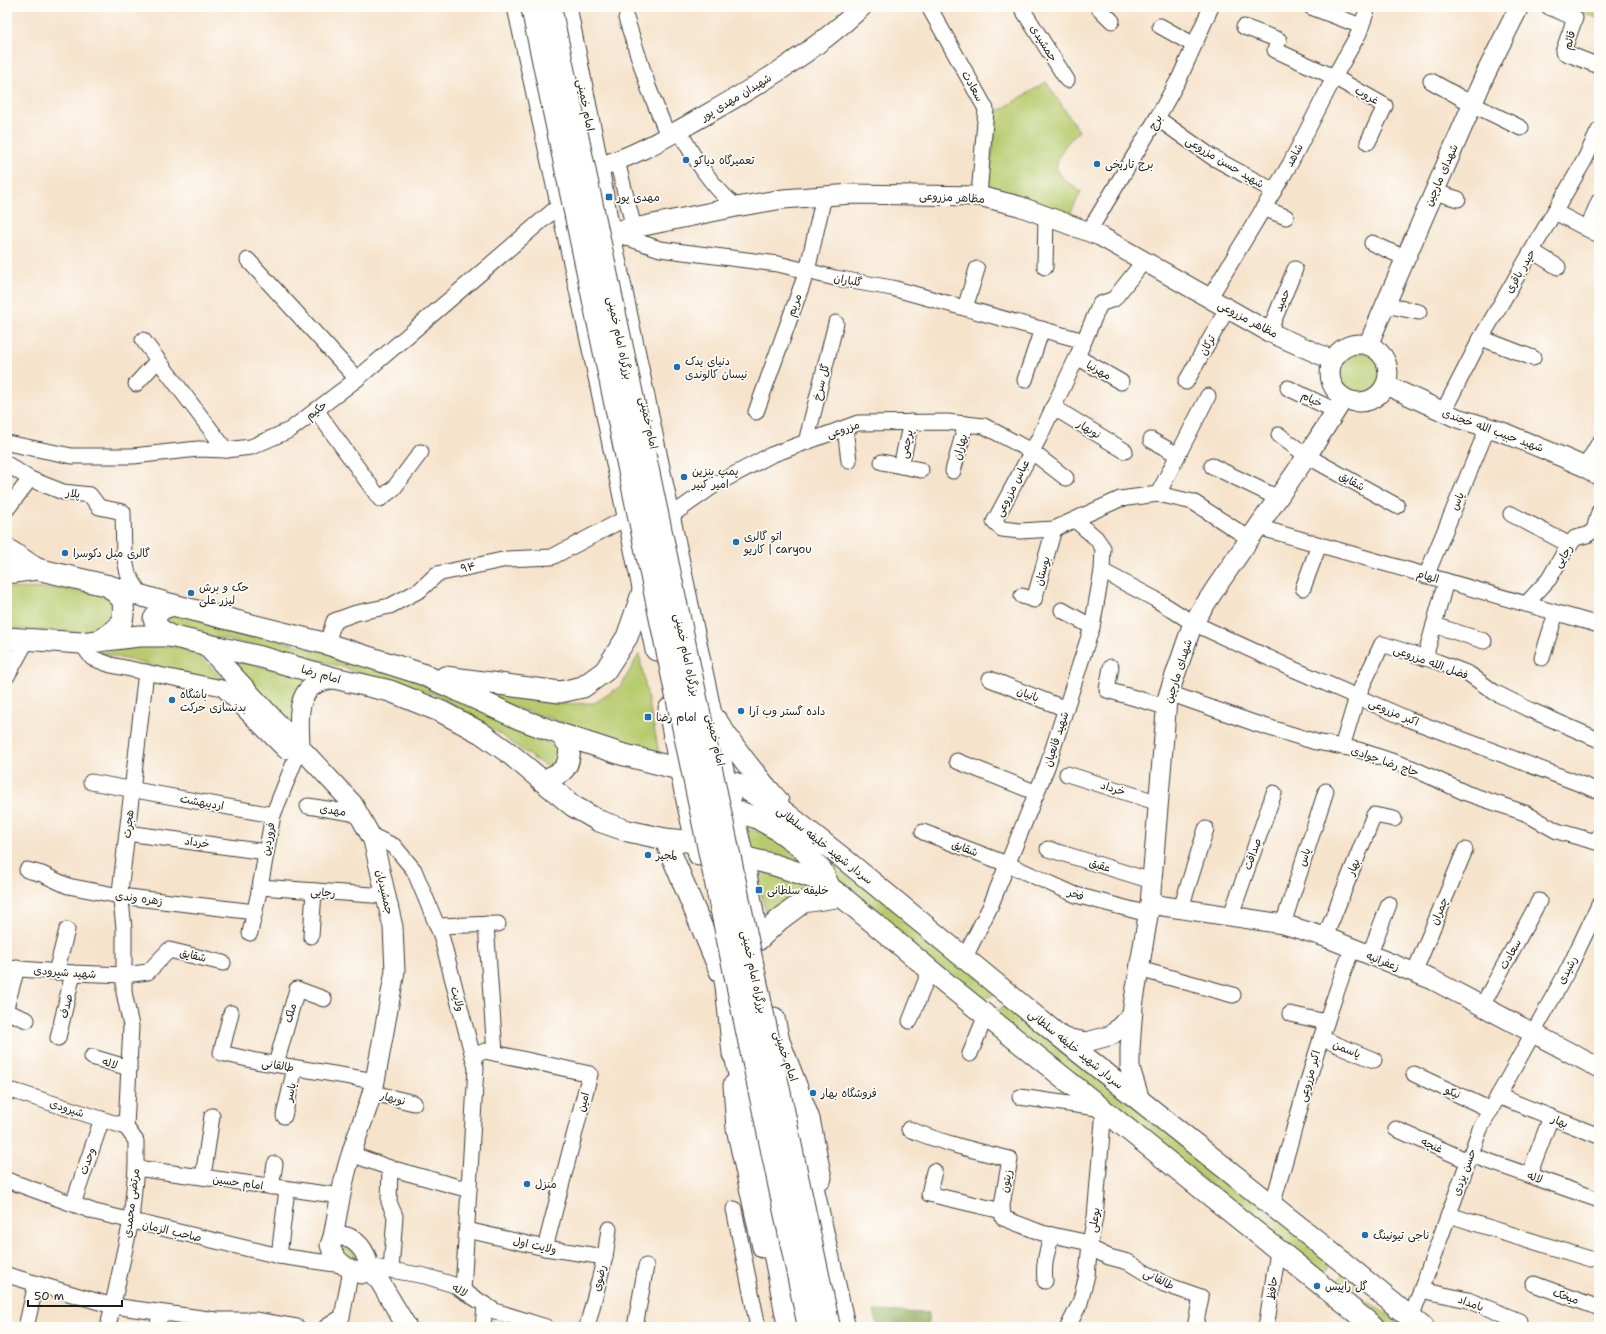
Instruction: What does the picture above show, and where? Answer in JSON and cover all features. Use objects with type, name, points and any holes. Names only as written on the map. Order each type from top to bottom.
[{"type":"highway","name":"بزرگراه امام خمینی","points":[[532,7],[628,456],[711,865],[809,1327]]},
{"type":"highway","name":"بزرگراه امام خمینی","points":[[550,7],[829,1327]]},
{"type":"highway","points":[[732,1036],[789,1327]]},
{"type":"highway","points":[[779,1041],[844,1327]]},
{"type":"main road","points":[[518,7],[669,706],[680,769],[716,926],[726,986],[732,1036],[737,1128],[779,1327]]},
{"type":"main road","name":"امام خمینی","points":[[566,7],[608,164],[609,231],[724,780],[743,857],[758,940],[779,1041],[809,1119],[852,1327]]},
{"type":"main road","points":[[7,549],[38,569],[109,586],[173,605],[327,644],[422,674],[520,719],[560,734],[621,754],[680,769],[690,786],[698,794],[713,803],[757,818],[778,830],[800,846],[822,871],[836,892]]},
{"type":"main road","points":[[7,573],[38,569]]},
{"type":"main road","points":[[90,642],[117,629],[124,618],[123,600],[109,586]]},
{"type":"main road","points":[[422,674],[560,692],[583,688],[605,671],[627,638],[643,591]]},
{"type":"main road","points":[[170,636],[158,628],[154,619],[161,609],[173,605]]},
{"type":"main road","name":"امام رضا","points":[[17,639],[90,642],[139,636],[170,636],[261,657],[334,678],[390,691],[442,712],[481,734],[509,753],[573,806],[599,821],[628,831],[665,839],[696,842],[743,857]]},
{"type":"main road","points":[[710,709],[730,742],[756,777],[798,822]]},
{"type":"main road","points":[[542,781],[561,773],[569,760],[570,746],[560,734]]},
{"type":"main road","name":"سردار شهید خلیفه سلطانی","points":[[680,769],[724,780],[743,788],[783,811],[798,822],[965,957],[1060,1037],[1416,1322]]},
{"type":"main road","points":[[665,839],[726,986]]},
{"type":"main road","points":[[743,857],[796,871],[817,879],[836,892],[930,970],[1374,1327]]},
{"type":"main road","points":[[758,940],[778,920],[803,902],[836,892]]},
{"type":"main road","points":[[986,1015],[996,1001],[1008,1002],[1027,1018],[1060,1037]]},
{"type":"main road","points":[[1308,1273],[1325,1279],[1333,1277],[1337,1267],[1332,1254]]},
{"type":"main road","points":[[1356,1312],[1355,1300],[1360,1295],[1368,1293],[1382,1294]]},
{"type":"street","name":"شهیدان مهدی پور","points":[[608,164],[648,148],[745,92],[799,58],[848,20],[862,7]]},
{"type":"street","name":"سعادت","points":[[929,7],[986,110],[979,196]]},
{"type":"street","name":"جمشیدی","points":[[1021,7],[1067,80]]},
{"type":"street","points":[[1098,7],[1112,21]]},
{"type":"street","points":[[1312,7],[1361,26]]},
{"type":"street","name":"شاهد","points":[[1209,299],[1290,164],[1361,26],[1368,7]]},
{"type":"street","name":"شهدای مارچین","points":[[1368,344],[1485,75],[1520,7]]},
{"type":"street","name":"قائم","points":[[1549,7],[1575,18],[1563,52],[1599,66]]},
{"type":"street","name":"برج","points":[[1088,231],[1157,118],[1180,77],[1209,8]]},
{"type":"street","points":[[626,18],[649,89],[674,133],[719,192],[736,207]]},
{"type":"street","points":[[1160,26],[1194,45]]},
{"type":"street","points":[[1244,27],[1279,40],[1275,50],[1334,77]]},
{"type":"street","name":"غروب","points":[[1334,77],[1385,106],[1368,142]]},
{"type":"street","points":[[1431,81],[1472,104],[1521,128]]},
{"type":"street","name":"شهید حسن مزروعی","points":[[1157,118],[1212,157],[1274,191]]},
{"type":"street","name":"حیدر باقری","points":[[1443,412],[1482,338],[1584,161],[1599,130]]},
{"type":"street","points":[[608,164],[634,228]]},
{"type":"street","points":[[1434,192],[1458,199]]},
{"type":"street","name":"مظاهر مزروعی","points":[[609,231],[634,228],[783,199],[852,194],[979,196],[1020,206],[1100,236],[1269,332],[1332,360]]},
{"type":"street","name":"مریم","points":[[756,412],[807,271],[824,196]]},
{"type":"street","points":[[1555,212],[1593,232],[1599,201]]},
{"type":"street","name":"حکیم","points":[[7,443],[72,456],[133,456],[198,449],[226,450],[251,446],[290,430],[357,379],[561,204]]},
{"type":"street","points":[[1264,208],[1286,217]]},
{"type":"street","points":[[1045,267],[1046,216]]},
{"type":"street","name":"گلباران","points":[[609,231],[660,249],[778,264],[835,278],[892,288],[1084,341]]},
{"type":"street","points":[[1372,243],[1405,258]]},
{"type":"street","points":[[1532,252],[1558,267]]},
{"type":"street","points":[[248,260],[357,379]]},
{"type":"street","name":"عباس مزروعی","points":[[1144,261],[1114,300],[1100,304],[1053,407],[994,522],[1002,529],[1020,531],[1054,529],[1120,499],[1158,494],[1193,502],[1254,533]]},
{"type":"street","points":[[965,308],[977,269]]},
{"type":"street","name":"حمید","points":[[1269,332],[1295,269]]},
{"type":"street","points":[[1385,305],[1419,312]]},
{"type":"street","name":"ترکان","points":[[1186,382],[1227,308]]},
{"type":"street","name":"گل سرخ","points":[[806,442],[836,323]]},
{"type":"street","points":[[1024,380],[1042,329]]},
{"type":"street","points":[[1482,338],[1533,358]]},
{"type":"street","points":[[143,340],[226,450]]},
{"type":"street","points":[[1359,343],[1368,344],[1378,351],[1386,361],[1388,377],[1386,386],[1380,394],[1372,399],[1363,402],[1340,404],[1337,392],[1332,385],[1330,377],[1332,360],[1337,353],[1347,346],[1359,343]]},
{"type":"street","name":"مهرنیا","points":[[1077,357],[1121,382]]},
{"type":"street","points":[[136,384],[158,360]]},
{"type":"street","name":"شهید حبیب الله خجندی","points":[[1386,386],[1457,418],[1488,427],[1548,451],[1592,472]]},
{"type":"street","name":"خیام","points":[[1288,388],[1340,404]]},
{"type":"street","points":[[1158,494],[1208,396]]},
{"type":"street","name":"شهدای مارچین","points":[[1140,1100],[1130,1068],[1132,1013],[1149,909],[1168,700],[1193,623],[1307,456],[1340,404]]},
{"type":"street","name":"نوبهار","points":[[1053,407],[1125,451]]},
{"type":"street","points":[[316,410],[380,499],[394,488],[421,452]]},
{"type":"street","name":"پرچمی","points":[[901,466],[911,422]]},
{"type":"street","name":"مزروعی","points":[[669,517],[716,484],[772,455],[858,423],[947,422],[984,426],[1031,451],[1066,478]]},
{"type":"street","name":"بهاران","points":[[953,471],[966,424]]},
{"type":"street","name":"یاس","points":[[1426,576],[1488,427]]},
{"type":"street","points":[[844,428],[849,461]]},
{"type":"street","name":"شقایق","points":[[1279,435],[1307,456],[1397,506]]},
{"type":"street","points":[[1151,440],[1178,455]]},
{"type":"street","points":[[1592,472],[1599,443]]},
{"type":"street","points":[[882,462],[921,470]]},
{"type":"street","name":"پلار","points":[[7,464],[30,479],[63,492],[90,495],[98,507],[123,512],[124,555],[128,574],[141,595]]},
{"type":"street","points":[[1212,466],[1278,498]]},
{"type":"street","points":[[7,509],[30,479]]},
{"type":"street","name":"رجایی","points":[[1526,604],[1549,580],[1564,553],[1575,538],[1596,531],[1599,512]]},
{"type":"street","points":[[1511,514],[1570,545]]},
{"type":"street","name":"۹۴","points":[[327,644],[334,621],[356,612],[390,606],[420,590],[437,574],[507,560],[552,557],[628,517]]},
{"type":"street","name":"شهید قانعیان","points":[[965,957],[990,907],[1037,794],[1092,627],[1102,571],[1103,548],[1096,538],[1075,520]]},
{"type":"street","name":"بوستان","points":[[1022,596],[1034,600],[1054,529]]},
{"type":"street","name":"الهام","points":[[1254,533],[1319,545],[1599,625]]},
{"type":"street","points":[[1304,588],[1319,545]]},
{"type":"street","name":"اکبر مزروعی","points":[[1102,571],[1156,599],[1193,623],[1357,697],[1408,719],[1599,791]]},
{"type":"street","points":[[1425,658],[1446,581]]},
{"type":"street","points":[[1062,610],[1092,627]]},
{"type":"street","points":[[1542,658],[1556,613]]},
{"type":"street","points":[[1434,625],[1484,641]]},
{"type":"street","points":[[7,676],[17,639]]},
{"type":"street","points":[[90,642],[92,658],[110,665],[222,688],[293,749]]},
{"type":"street","name":"جمشیدیان","points":[[204,644],[234,674],[293,749],[353,804],[373,840],[393,927],[395,971],[374,1087],[351,1154],[340,1196],[340,1237],[330,1245],[334,1256],[357,1267]]},
{"type":"street","name":"فضل الله مزروعی","points":[[1342,746],[1357,697],[1382,644],[1469,674],[1494,692],[1528,709],[1599,740]]},
{"type":"street","name":"حاج رضا جوادی","points":[[1112,667],[1107,690],[1168,700],[1254,723],[1316,742],[1360,750],[1412,768],[1466,793],[1525,813],[1557,831],[1584,840],[1598,839]]},
{"type":"street","name":"هجرت","points":[[126,1127],[131,1026],[124,992],[124,928],[120,896],[146,672]]},
{"type":"street","points":[[293,749],[300,705],[307,692],[315,684],[334,678]]},
{"type":"street","name":"بانیان","points":[[990,680],[1066,709]]},
{"type":"street","name":"فروردین","points":[[250,933],[260,887],[272,815],[293,749]]},
{"type":"street","points":[[957,761],[1037,794]]},
{"type":"street","name":"خرداد","points":[[1067,774],[1159,803]]},
{"type":"street","name":"اردیبهشت","points":[[91,782],[272,815]]},
{"type":"street","name":"یاس","points":[[1283,924],[1326,791]]},
{"type":"street","name":"صداقت","points":[[1230,915],[1274,793]]},
{"type":"street","name":"مهدی","points":[[308,806],[358,814]]},
{"type":"street","name":"بهار","points":[[1325,937],[1374,815],[1394,819]]},
{"type":"street","points":[[1181,908],[1206,829]]},
{"type":"street","name":"شقایق","points":[[923,832],[1007,864]]},
{"type":"street","name":"خرداد","points":[[127,833],[266,852]]},
{"type":"street","name":"ولایت","points":[[370,835],[394,846],[414,870],[441,935],[476,1068],[463,1291]]},
{"type":"street","name":"عقیق","points":[[1048,849],[1152,881]]},
{"type":"street","name":"چمران","points":[[1414,973],[1465,850]]},
{"type":"street","name":"فخر","points":[[1007,864],[1076,895],[1149,909]]},
{"type":"street","name":"زهره وندی","points":[[27,870],[42,874],[68,886],[120,896],[255,912]]},
{"type":"street","name":"رجایی","points":[[260,887],[386,896]]},
{"type":"street","points":[[311,936],[314,891]]},
{"type":"street","name":"سعادت","points":[[1482,1006],[1539,901]]},
{"type":"street","points":[[1369,956],[1389,904]]},
{"type":"street","name":"رشیدی","points":[[1532,1032],[1569,968],[1599,905]]},
{"type":"street","name":"زعفرانیه","points":[[1149,909],[1181,908],[1230,915],[1283,924],[1325,937],[1369,956],[1433,980],[1599,1068]]},
{"type":"street","points":[[438,926],[492,924],[495,1053]]},
{"type":"street","points":[[56,972],[67,930]]},
{"type":"street","name":"اکبر مزروعی","points":[[1272,1206],[1311,1067],[1352,949]]},
{"type":"street","name":"شقایق","points":[[124,975],[148,972],[169,950],[223,963]]},
{"type":"street","points":[[7,1004],[12,968]]},
{"type":"street","name":"شهید شیرودی","points":[[12,968],[73,974],[124,975]]},
{"type":"street","points":[[1139,969],[1233,995]]},
{"type":"street","points":[[910,1022],[930,970]]},
{"type":"street","name":"صدف","points":[[58,1038],[73,974]]},
{"type":"street","name":"ملک","points":[[276,1064],[297,989],[324,999]]},
{"type":"street","points":[[7,1012],[27,1020]]},
{"type":"street","points":[[1060,1037],[1087,1042],[1112,1035],[1132,1013]]},
{"type":"street","name":"طالقانی","points":[[231,1014],[221,1053],[295,1068],[374,1087]]},
{"type":"street","points":[[1290,1014],[1326,1022]]},
{"type":"street","points":[[970,1054],[986,1015]]},
{"type":"street","name":"حسن یزدی","points":[[1416,1322],[1421,1290],[1480,1129],[1532,1032]]},
{"type":"street","name":"یاسمن","points":[[1321,1038],[1374,1060]]},
{"type":"street","name":"امین","points":[[473,1056],[486,1051],[590,1074],[545,1248]]},
{"type":"street","name":"لاله","points":[[92,1057],[128,1068]]},
{"type":"street","name":"یاسر","points":[[284,1116],[295,1068]]},
{"type":"street","name":"نیکو","points":[[1414,1074],[1491,1110]]},
{"type":"street","name":"نوبهار","points":[[374,1087],[414,1103]]},
{"type":"street","name":"شیرودی","points":[[7,1090],[126,1127]]},
{"type":"street","name":"بهار","points":[[1498,1096],[1599,1136]]},
{"type":"street","points":[[1020,1097],[1104,1109]]},
{"type":"street","name":"بوعلی","points":[[1068,1327],[1080,1303],[1087,1275],[1095,1217],[1104,1109]]},
{"type":"street","points":[[202,1177],[212,1116]]},
{"type":"street","points":[[1529,1175],[1551,1117]]},
{"type":"street","name":"وحدت","points":[[73,1204],[102,1119]]},
{"type":"street","name":"مرتضی محمدی","points":[[113,1306],[132,1221],[136,1168],[136,1141],[126,1127]]},
{"type":"street","name":"زیتون","points":[[909,1129],[949,1144],[1010,1160],[1002,1211]]},
{"type":"street","name":"غنچه","points":[[1396,1129],[1469,1158]]},
{"type":"street","points":[[351,1154],[390,1168],[469,1190]]},
{"type":"street","name":"لاله","points":[[1469,1158],[1529,1175],[1599,1200]]},
{"type":"street","points":[[271,1187],[275,1164]]},
{"type":"street","name":"امام حسین","points":[[136,1168],[340,1196]]},
{"type":"street","points":[[390,1168],[389,1202],[395,1216],[392,1270]]},
{"type":"street","points":[[934,1171],[929,1194],[1002,1211],[1003,1218],[1028,1228],[1090,1246]]},
{"type":"street","name":"صاحب الزمان","points":[[7,1180],[95,1212],[279,1256],[357,1267]]},
{"type":"street","points":[[279,1256],[287,1189]]},
{"type":"street","points":[[734,1209],[758,1327]]},
{"type":"street","points":[[1448,1215],[1590,1259]]},
{"type":"street","name":"رضوی","points":[[587,1327],[605,1257],[609,1229]]},
{"type":"street","name":"ولایت اول","points":[[467,1230],[545,1248],[605,1257]]},
{"type":"street","points":[[1045,1281],[1045,1258],[1052,1235]]},
{"type":"street","points":[[329,1327],[342,1317],[357,1267],[366,1256],[358,1244],[340,1237]]},
{"type":"street","name":"طالقانی","points":[[1090,1246],[1109,1257],[1128,1262],[1164,1284],[1201,1297],[1196,1327]]},
{"type":"street","name":"حافظ","points":[[1266,1327],[1271,1303],[1274,1272],[1280,1250]]},
{"type":"street","points":[[635,1327],[646,1266]]},
{"type":"street","points":[[357,1267],[380,1282],[407,1327]]},
{"type":"street","name":"لاله","points":[[357,1267],[392,1270],[425,1276],[454,1285],[495,1311],[546,1327]]},
{"type":"street","points":[[7,1275],[159,1320],[216,1320],[297,1327]]},
{"type":"street","points":[[26,1327],[36,1284]]},
{"type":"street","name":"میخک","points":[[1534,1284],[1599,1308]]},
{"type":"street","name":"بامداد","points":[[1421,1290],[1468,1300],[1519,1321]]},
{"type":"street","points":[[483,1327],[485,1305]]},
{"type":"street","points":[[108,1327],[113,1306]]},
{"type":"green space","points":[[1570,7],[1599,7],[1599,19]]},
{"type":"green space","points":[[1046,82],[1079,131],[1064,147],[1056,167],[1063,179],[1081,192],[1070,214],[988,188],[997,112]]},
{"type":"green space","points":[[1356,352],[1364,352],[1372,355],[1378,361],[1381,373],[1378,385],[1372,391],[1364,394],[1356,394],[1348,391],[1342,385],[1339,377],[1339,369],[1342,361],[1348,355]]},
{"type":"green space","points":[[7,588],[61,589],[100,595],[114,600],[113,619],[100,629],[81,633],[7,628]]},
{"type":"green space","points":[[179,612],[401,674],[490,714],[556,747],[562,755],[558,765],[549,768],[466,712],[434,694],[308,657],[177,629],[168,624],[169,614]]},
{"type":"green space","points":[[146,645],[173,647],[191,652],[207,663],[225,683],[100,653]]},
{"type":"green space","points":[[639,654],[659,753],[501,703],[450,682],[513,697],[558,704],[595,703],[621,686]]},
{"type":"green space","points":[[228,659],[309,677],[294,729]]},
{"type":"green space","points":[[748,830],[766,834],[775,839],[813,870],[751,852]]},
{"type":"green space","points":[[804,836],[997,993],[986,998],[982,1006],[943,975],[836,879]]},
{"type":"green space","points":[[754,869],[807,885],[823,895],[768,920]]},
{"type":"green space","points":[[1006,1007],[1031,1028],[1059,1045],[1329,1259],[1329,1268],[1322,1273],[996,1015],[1000,1008]]},
{"type":"green space","points":[[347,1241],[363,1268],[344,1263],[337,1243]]},
{"type":"green space","points":[[1342,1270],[1362,1287],[1352,1287],[1348,1292],[1349,1301],[1329,1282],[1336,1283],[1341,1278]]},
{"type":"green space","points":[[1365,1301],[1380,1308],[1404,1327],[1382,1327],[1361,1305]]},
{"type":"green space","points":[[874,1311],[929,1313],[927,1327],[878,1327]]},
{"type":"place","name":"تعمیرگاه دیاکو","points":[[686,160]]},
{"type":"place","name":"برج تاریخی","points":[[1097,164]]},
{"type":"place","name":"مهدی پور","points":[[609,197]]},
{"type":"place","name":"دنیای یدک نیسان کالوندی","points":[[677,367]]},
{"type":"place","name":"پمپ بنزین امیر کبیر","points":[[684,477]]},
{"type":"place","name":"اتو گالری کاریو | caryou","points":[[736,542]]},
{"type":"place","name":"گالری مبل دکوسرا","points":[[65,553]]},
{"type":"place","name":"حک و برش لیزر علی","points":[[191,593]]},
{"type":"place","name":"باشگاه بدنسازی حرکت","points":[[172,700]]},
{"type":"place","name":"داده گستر وب آرا","points":[[741,711]]},
{"type":"place","name":"امام رضا","points":[[648,717]]},
{"type":"place","name":"لمجیر","points":[[648,855]]},
{"type":"place","name":"خلیفه سلطانی","points":[[759,890]]},
{"type":"place","name":"فروشگاه بهار","points":[[813,1093]]},
{"type":"place","name":"منزل","points":[[527,1184]]},
{"type":"place","name":"ناجی‌ تیونینگ","points":[[1365,1235]]},
{"type":"place","name":"گل راپیس","points":[[1317,1286]]}]
